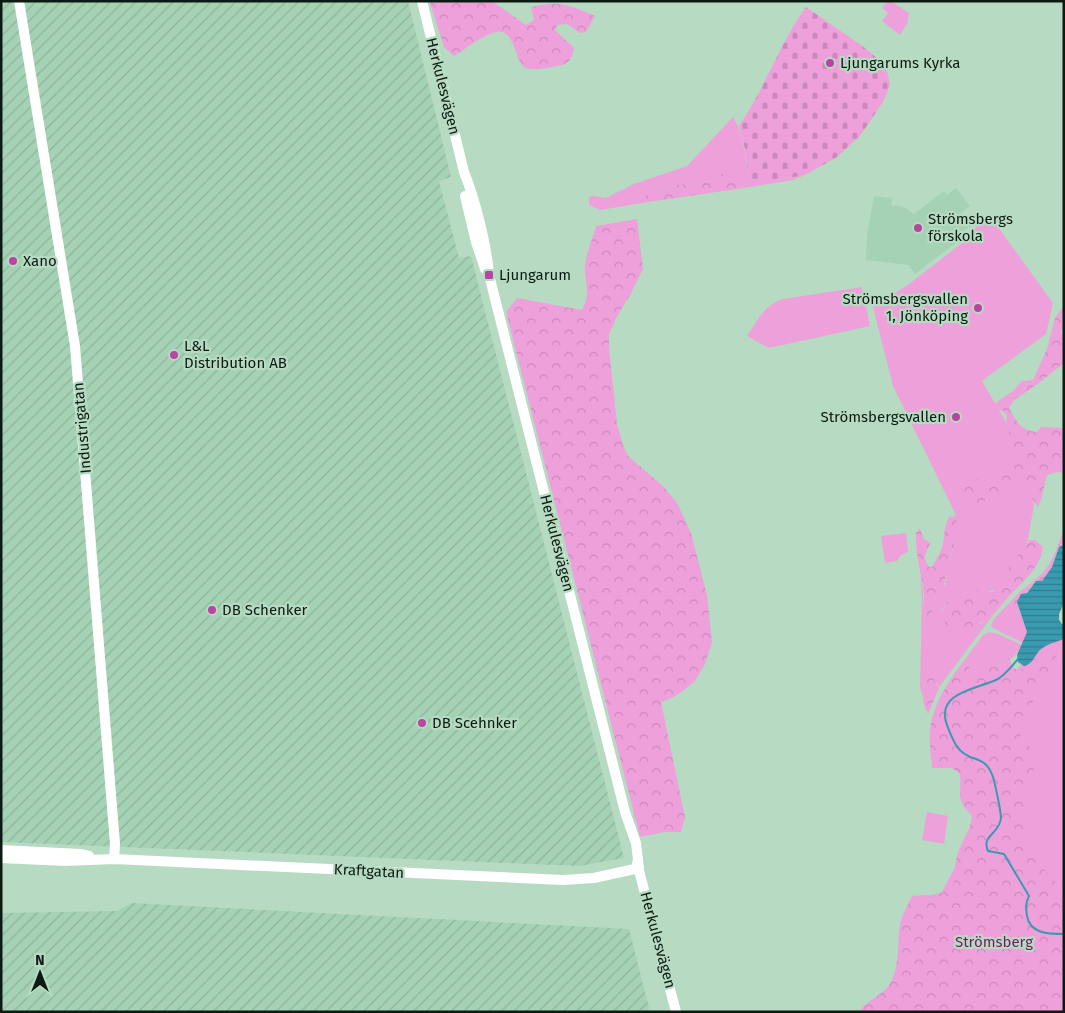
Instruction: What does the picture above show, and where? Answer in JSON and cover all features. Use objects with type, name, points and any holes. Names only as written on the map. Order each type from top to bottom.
[{"type":"street","name":"Industrigatan","points":[[19,1],[75,346],[114,859]]},
{"type":"street","name":"Herkulesvägen","points":[[422,1],[625,812],[630,844],[639,868],[676,1012]]},
{"type":"street","name":"Kraftgatan","points":[[1,850],[80,854],[97,858]]},
{"type":"street","name":"Kraftgatan","points":[[1,858],[65,861],[97,858],[562,880],[594,878],[639,868]]},
{"type":"shaded area","points":[[1,1],[408,1],[451,177],[439,181],[459,258],[471,256],[624,858],[579,866],[1,842]]},
{"type":"shaded area","name":"Strömsbergs förskola","points":[[956,188],[970,206],[961,213],[971,226],[964,231],[962,238],[915,274],[909,265],[866,260],[867,235],[874,196],[892,198],[891,205],[904,207],[914,214],[944,191],[947,195]]},
{"type":"shaded area","points":[[132,903],[629,929],[650,1012],[1,1012],[1,913],[117,911]]},
{"type":"green space","points":[[436,1],[492,1],[526,25],[534,20],[531,7],[541,5],[564,5],[595,16],[586,32],[580,33],[567,24],[557,25],[555,30],[574,48],[568,62],[558,66],[531,69],[526,68],[522,64],[511,40],[502,32],[484,37],[454,56],[444,47],[430,3]]},
{"type":"green space","points":[[888,1],[909,13],[907,24],[900,35],[882,21],[888,13],[882,8]]},
{"type":"green space","points":[[806,7],[865,48],[886,66],[890,85],[883,102],[860,136],[837,157],[805,175],[753,182],[748,175],[745,149],[739,126],[757,97],[796,21]]},
{"type":"green space","points":[[733,117],[742,138],[748,175],[777,180],[805,175],[793,180],[744,188],[743,181],[722,174],[711,181],[647,189],[645,197],[648,202],[600,210],[589,205],[589,197],[606,198],[634,184],[687,166]]},
{"type":"green space","points":[[722,174],[735,174],[743,181],[744,188],[648,202],[645,197],[647,189],[710,181]]},
{"type":"green space","name":"Strömsbergsvallen","points":[[990,216],[1053,303],[1046,334],[982,381],[1021,448],[1034,505],[1027,544],[995,590],[981,597],[967,592],[945,605],[941,613],[976,624],[980,624],[993,615],[939,687],[937,683],[923,679],[925,689],[923,697],[920,687],[922,598],[920,575],[923,594],[923,619],[927,624],[935,598],[945,585],[954,546],[956,519],[953,517],[956,515],[893,386],[873,307],[909,284],[970,237],[973,230]]},
{"type":"green space","points":[[637,219],[643,269],[616,318],[609,335],[617,424],[628,456],[663,486],[677,503],[691,533],[707,595],[712,642],[705,664],[695,681],[672,698],[661,702],[685,817],[681,832],[664,832],[640,837],[506,312],[517,298],[582,310],[587,297],[585,264],[596,226]]},
{"type":"green space","points":[[862,287],[870,326],[769,348],[747,336],[770,305],[783,299]]},
{"type":"green space","points":[[1064,308],[1064,324],[1061,332],[1064,342],[1064,363],[1014,400],[1009,408],[1017,421],[1031,431],[1037,432],[1041,427],[1064,428],[1064,473],[1057,472],[1047,475],[1038,507],[1021,482],[1012,484],[980,504],[961,502],[958,485],[976,479],[992,479],[1000,475],[1011,463],[1014,449],[1006,421],[1007,416],[1003,411],[994,408],[997,402],[1013,391],[1022,381],[1033,380],[1047,349],[1055,318]]},
{"type":"green space","points":[[950,516],[956,519],[957,524],[954,546],[949,561],[951,570],[946,575],[943,590],[935,598],[931,616],[927,624],[925,624],[923,614],[924,596],[916,533],[920,528],[923,538],[930,543],[925,557],[929,567],[932,567],[942,548],[945,528]]},
{"type":"green space","points":[[1064,529],[1064,545],[1059,547],[1052,567],[1042,581],[1036,581],[1018,602],[1019,609],[1017,612],[1013,610],[1010,603],[1048,566],[1054,556]]},
{"type":"green space","points":[[906,533],[908,552],[901,555],[897,561],[885,563],[881,536]]},
{"type":"green space","points":[[1030,540],[1035,540],[1043,547],[1039,562],[996,612],[963,632],[946,624],[941,613],[948,601],[967,592],[972,584],[978,587],[977,595],[981,597],[988,592],[993,592],[1005,572]]},
{"type":"green space","points":[[1012,600],[1010,603],[1017,612],[1019,609],[1027,632],[1023,643],[993,628],[991,625],[994,619]]},
{"type":"green space","name":"Strömsberg","points":[[1064,631],[1064,1012],[879,1012],[976,827],[965,721],[1046,640]]},
{"type":"green space","points":[[989,632],[1022,645],[1018,652],[1007,662],[993,668],[970,672],[969,662],[966,658],[983,635]]},
{"type":"green space","name":"Strömsberg","points":[[1038,652],[1050,657],[1058,653],[1019,729],[1022,742],[1033,749],[1035,764],[1033,775],[1024,795],[1028,825],[1026,846],[1036,861],[1064,891],[1064,1012],[859,1012],[885,990],[892,980],[897,960],[900,925],[912,896],[950,891],[955,879],[957,855],[971,822],[972,816],[963,804],[960,796],[960,774],[952,768],[932,768],[930,729],[940,697],[966,658],[969,662],[970,672],[999,666],[1010,659],[1013,667],[1020,671],[1035,659]]},
{"type":"green space","points":[[924,671],[930,673],[939,688],[928,714],[923,697],[925,689]]},
{"type":"green space","points":[[927,812],[948,816],[944,844],[922,840]]},
{"type":"water","points":[[1064,545],[1064,603],[1059,614],[1059,620],[1064,624],[1064,639],[1041,649],[1032,661],[1024,666],[1018,662],[1017,655],[1027,632],[1017,602],[1021,594],[1027,593],[1036,581],[1042,581],[1052,567],[1059,547]]},
{"type":"waterway","points":[[1018,659],[999,678],[952,699],[947,706],[945,714],[948,728],[957,747],[966,755],[983,762],[993,777],[1001,818],[1000,824],[987,841],[988,851],[1004,854],[1029,896],[1026,911],[1032,926],[1041,932],[1064,934]]},
{"type":"place","name":"Ljungarums Kyrka","points":[[830,63]]},
{"type":"place","name":"Strömsbergs förskola","points":[[918,228]]},
{"type":"place","name":"Xano","points":[[13,261]]},
{"type":"place","name":"Ljungarum","points":[[489,275]]},
{"type":"place","name":"Strömsbergsvallen 1, Jönköping","points":[[978,308]]},
{"type":"place","name":"L&L Distribution AB","points":[[174,355]]},
{"type":"place","name":"Strömsbergsvallen","points":[[956,417]]},
{"type":"place","name":"DB Schenker","points":[[212,610]]},
{"type":"place","name":"DB Scehnker","points":[[422,723]]}]
